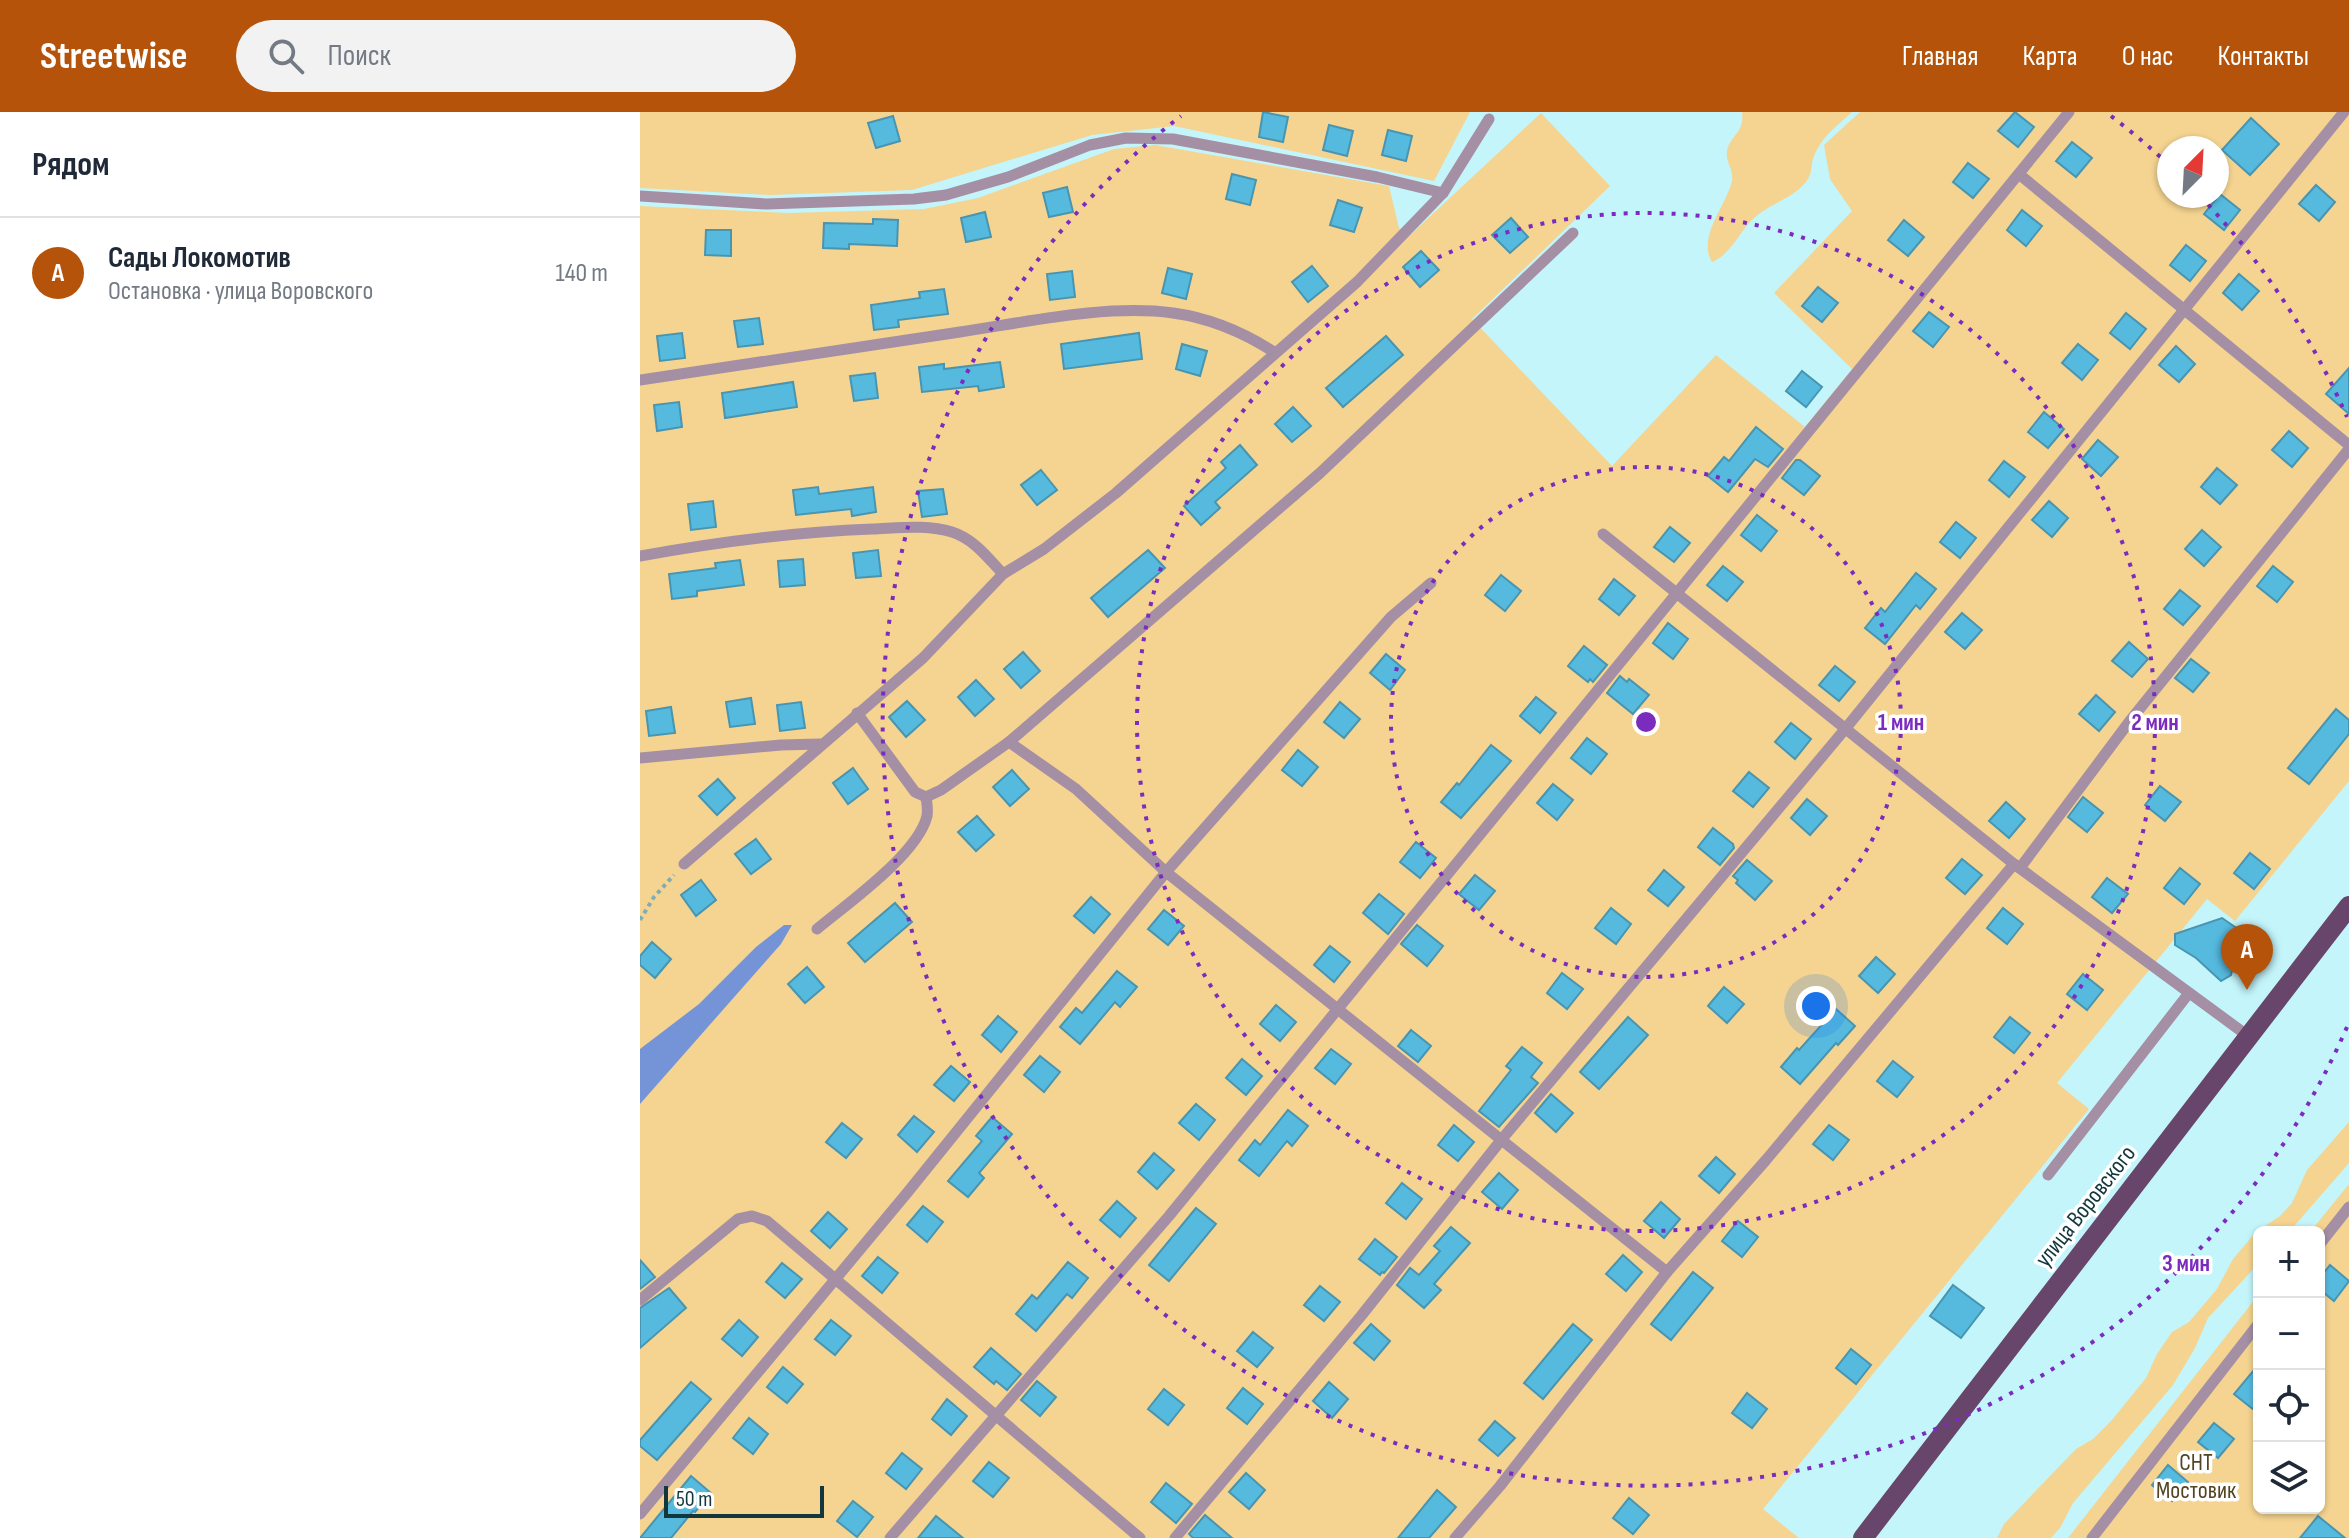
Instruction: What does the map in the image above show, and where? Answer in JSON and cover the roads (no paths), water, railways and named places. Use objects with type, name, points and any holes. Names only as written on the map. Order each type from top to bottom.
[{"type":"main road","name":"улица Воровского","points":[[1863,1538],[2349,906]]},
{"type":"lane","points":[[890,1538],[1169,1216],[2069,112]]},
{"type":"lane","points":[[1175,1538],[1361,1316],[1502,1139],[1846,728],[2344,112]]},
{"type":"lane","points":[[684,864],[923,658],[1003,574],[1044,549],[1116,493],[1357,282],[1443,193],[1489,119]]},
{"type":"lane","points":[[640,196],[766,204],[925,198],[1008,177],[1090,145],[1126,138],[1173,139],[1377,177],[1443,193]]},
{"type":"lane","points":[[1455,1538],[1500,1486],[1667,1272],[2017,866],[2349,447],[2020,175]]},
{"type":"lane","points":[[857,713],[915,792],[926,797],[941,790],[1009,742],[1320,473],[1573,233]]},
{"type":"lane","points":[[640,380],[1001,325],[1127,310],[1174,313],[1220,323],[1274,352]]},
{"type":"lane","points":[[640,556],[713,542],[829,531],[920,527],[951,532],[973,542],[1003,574]]},
{"type":"lane","points":[[1603,534],[2017,866],[2248,1036]]},
{"type":"lane","points":[[640,1514],[1166,872],[1391,617],[1431,583]]},
{"type":"lane","points":[[1009,742],[1076,789],[1166,872],[1667,1272]]},
{"type":"lane","points":[[640,758],[821,744]]},
{"type":"lane","points":[[817,929],[902,857],[920,833],[927,814],[926,797]]},
{"type":"lane","points":[[2048,1175],[2189,993]]},
{"type":"lane","points":[[2325,1237],[2349,1207]]},
{"type":"lane","points":[[640,1300],[738,1219],[752,1216],[767,1221],[1140,1538]]},
{"type":"lane","points":[[2092,1538],[2253,1331]]},
{"type":"water","points":[[784,925],[792,925],[781,944],[640,1104],[640,1049],[699,1004],[756,947]]},
{"type":"place","name":"Сады Локомотив","points":[[2247,990]]},
{"type":"park label","name":"СНТ Мостовик","points":[[2196,1476]]}]
